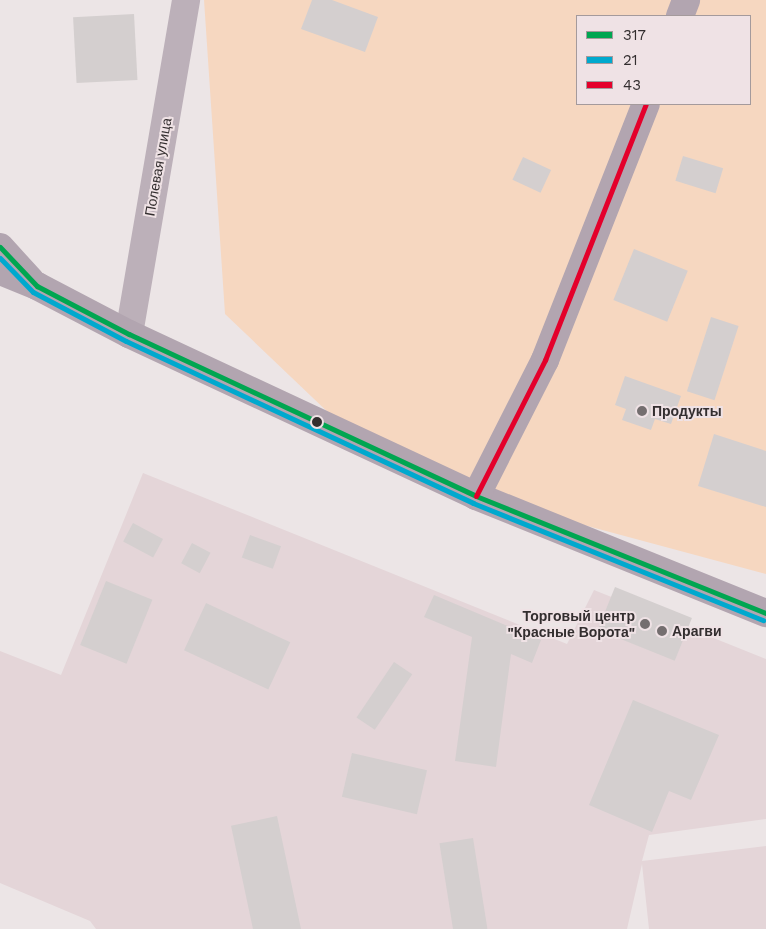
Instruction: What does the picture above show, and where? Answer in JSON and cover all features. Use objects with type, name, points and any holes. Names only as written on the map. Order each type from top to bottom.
[{"type":"main road","points":[[680,15],[686,0]]},
{"type":"main road","points":[[476,496],[545,360],[646,105]]},
{"type":"main road","points":[[0,247],[36,286]]},
{"type":"main road","points":[[0,270],[36,286],[129,334],[476,496],[766,613]]},
{"type":"street","name":"Полевая улица","points":[[129,334],[186,0]]},
{"type":"shaded area","points":[[204,0],[766,0],[766,574],[476,496],[355,438],[225,314]]},
{"type":"shaded area","points":[[143,473],[567,644],[594,590],[766,659],[766,819],[649,835],[642,861],[766,846],[766,929],[649,929],[642,864],[627,929],[96,929],[90,921],[0,883],[0,651],[61,675]]},
{"type":"building","points":[[312,0],[332,0],[378,17],[365,52],[301,29]]},
{"type":"building","points":[[134,14],[137,80],[77,83],[73,17]]},
{"type":"building","points":[[683,156],[723,168],[716,193],[675,181]]},
{"type":"building","points":[[523,157],[551,170],[541,193],[512,180]]},
{"type":"building","points":[[634,249],[688,271],[667,322],[613,300]]},
{"type":"building","points":[[711,317],[739,326],[714,400],[687,391]]},
{"type":"building","points":[[625,376],[681,396],[671,424],[655,419],[651,430],[622,420],[626,409],[615,405]]},
{"type":"building","points":[[714,434],[766,451],[766,507],[698,486]]},
{"type":"building","points":[[133,523],[163,539],[153,558],[123,542]]},
{"type":"building","points":[[250,535],[281,546],[273,569],[242,558]]},
{"type":"building","points":[[192,543],[211,553],[200,573],[181,563]]},
{"type":"building","points":[[106,581],[152,600],[127,664],[80,645]]},
{"type":"building","name":"Торговый центр \"Красные Ворота\"","points":[[615,587],[692,618],[675,661],[598,630]]},
{"type":"building","points":[[434,595],[541,640],[532,663],[511,654],[496,767],[455,761],[472,637],[424,617]]},
{"type":"building","points":[[206,603],[290,642],[268,689],[184,650]]},
{"type":"building","points":[[394,662],[412,674],[375,730],[357,718]]},
{"type":"building","points":[[633,700],[719,735],[691,800],[669,791],[652,832],[589,805]]},
{"type":"building","points":[[352,753],[427,770],[417,814],[342,797]]},
{"type":"building","points":[[277,816],[301,929],[253,929],[231,826]]},
{"type":"building","points":[[473,838],[487,929],[453,929],[439,843]]},
{"type":"transit line","name":"43","points":[[476,496],[545,360],[646,105]]},
{"type":"transit line","name":"317","points":[[0,247],[37,286],[129,334],[476,496],[766,613]]},
{"type":"transit line","name":"21","points":[[0,258],[33,292],[126,341],[473,503],[763,620]]},
{"type":"place","name":"Продукты","points":[[642,411]]},
{"type":"place","name":"Торговый центр \"Красные Ворота\"","points":[[645,624]]},
{"type":"place","name":"Арагви","points":[[662,631]]}]
